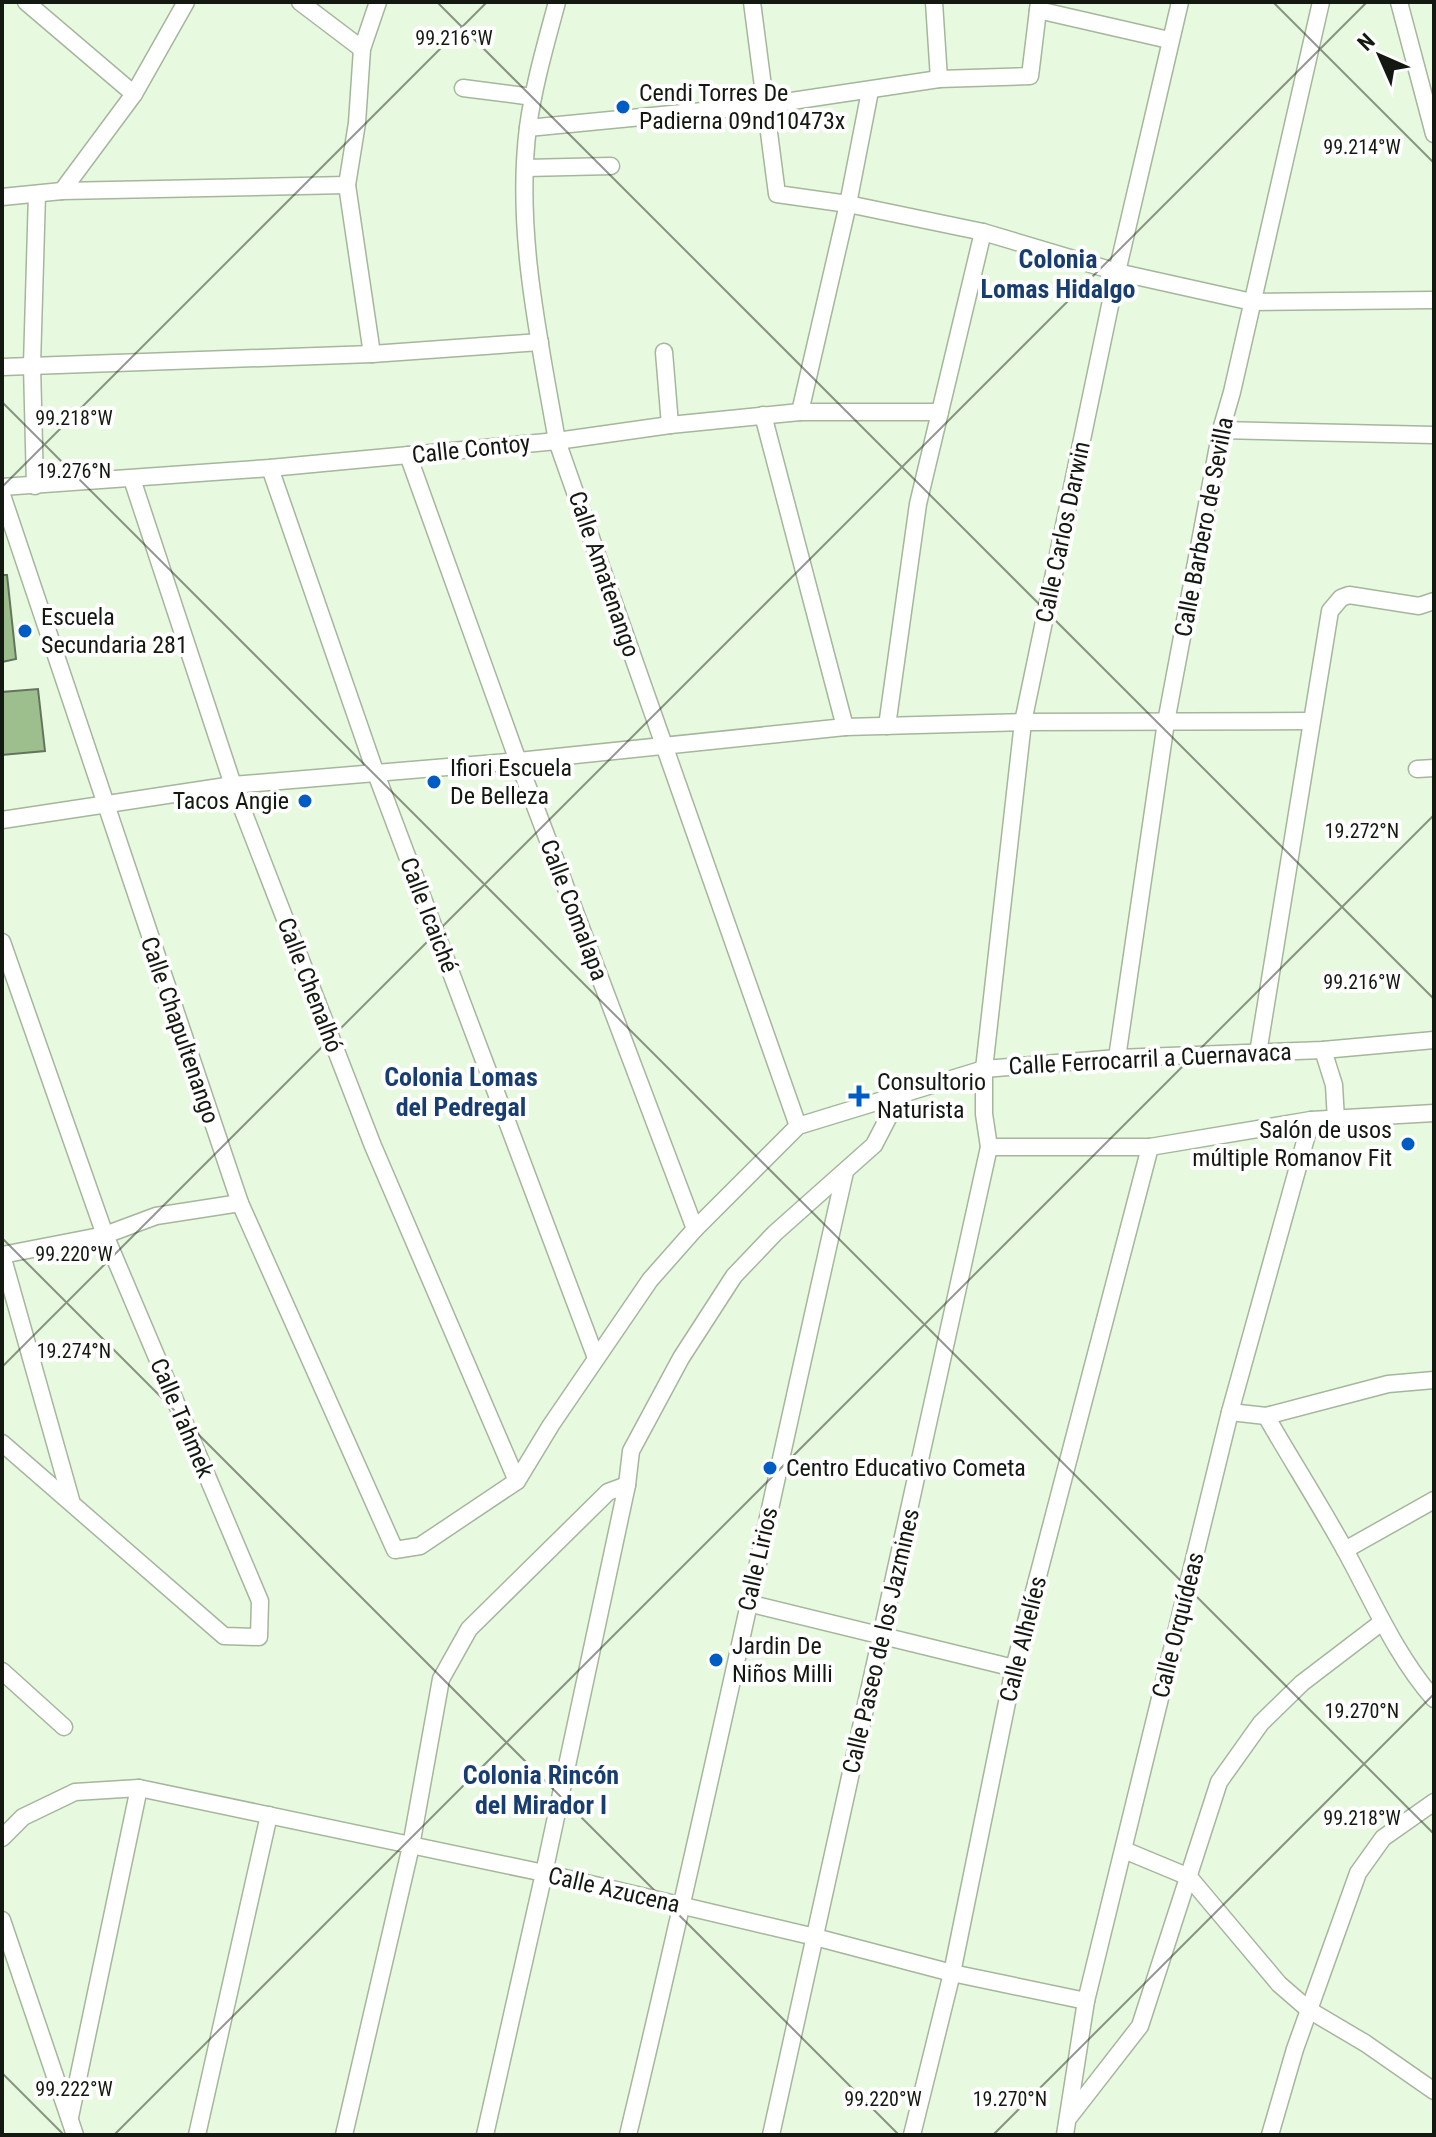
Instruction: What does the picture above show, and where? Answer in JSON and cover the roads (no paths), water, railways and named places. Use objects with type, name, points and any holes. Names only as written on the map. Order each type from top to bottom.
[{"type":"street","points":[[26,2],[134,94]]},
{"type":"street","points":[[62,191],[134,94],[186,2]]},
{"type":"street","points":[[300,2],[362,49]]},
{"type":"street","points":[[372,354],[347,185],[357,123],[362,49],[378,2]]},
{"type":"street","name":"Calle Amatenango","points":[[557,2],[533,97],[526,168],[526,233],[557,441],[798,1126]]},
{"type":"street","points":[[752,2],[777,194],[848,204],[983,232],[1117,272],[1252,302],[1434,300]]},
{"type":"street","points":[[934,2],[939,79]]},
{"type":"street","name":"Calle Carlos Darwin","points":[[984,1069],[1023,722],[1117,272],[1180,2]]},
{"type":"street","name":"Calle Barbero de Sevilla","points":[[1117,1058],[1166,722],[1221,430],[1321,2]]},
{"type":"street","points":[[1399,2],[1434,134]]},
{"type":"street","points":[[528,128],[765,105],[939,79],[1030,76],[1039,6],[1169,40]]},
{"type":"street","points":[[463,88],[533,97]]},
{"type":"street","points":[[800,412],[848,204],[870,91]]},
{"type":"street","points":[[526,168],[611,166]]},
{"type":"street","points":[[2,197],[62,191],[347,185]]},
{"type":"street","points":[[35,486],[32,365],[37,194]]},
{"type":"street","points":[[887,726],[918,504],[983,232]]},
{"type":"street","points":[[2,367],[372,354],[540,342]]},
{"type":"street","points":[[664,352],[670,425]]},
{"type":"street","name":"Calle Contoy","points":[[2,487],[270,468],[557,441],[670,425],[800,412],[940,412]]},
{"type":"street","points":[[763,415],[845,727]]},
{"type":"street","points":[[1221,430],[1434,435]]},
{"type":"street","name":"Calle Comalapa","points":[[408,455],[518,761],[695,1229]]},
{"type":"street","name":"Calle Icaiché","points":[[270,468],[375,771],[596,1358]]},
{"type":"street","name":"Calle Chenalhó","points":[[132,479],[233,785],[373,1146],[517,1481]]},
{"type":"street","name":"Calle Chapultenango","points":[[2,495],[240,1203],[395,1550]]},
{"type":"street","points":[[1258,1053],[1330,611],[1341,598],[1349,595],[1419,606],[1434,601]]},
{"type":"street","points":[[2,820],[233,785],[518,761],[845,727],[1023,722],[1311,721]]},
{"type":"street","name":"Calle Tahmek","points":[[2,942],[105,1235],[260,1601],[259,1637],[224,1636],[71,1501]]},
{"type":"street","name":"Calle Ferrocarril a Cuernavaca","points":[[395,1550],[420,1546],[517,1481],[650,1280],[695,1229],[798,1126],[984,1069],[1117,1058],[1323,1050],[1434,1040]]},
{"type":"street","points":[[1323,1050],[1334,1085],[1336,1120]]},
{"type":"street","name":"Calle Paseo de los Jazmines","points":[[771,2135],[989,1147],[984,1114],[984,1069]]},
{"type":"street","points":[[485,2135],[627,1485],[631,1451],[681,1358],[734,1276],[775,1233],[874,1145],[901,1093]]},
{"type":"street","points":[[989,1147],[1150,1147],[1311,1120],[1434,1113]]},
{"type":"street","name":"Calle Orquídeas","points":[[1065,2135],[1086,2001],[1230,1412],[1311,1120]]},
{"type":"street","name":"Calle Alhelíes","points":[[912,2135],[952,1973],[1014,1668],[1150,1147]]},
{"type":"street","name":"Calle Lirios","points":[[628,2135],[683,1906],[845,1172]]},
{"type":"street","points":[[71,1501],[2,1255],[105,1235],[156,1216],[240,1203]]},
{"type":"street","points":[[1230,1412],[1266,1416],[1388,1384],[1434,1380]]},
{"type":"street","points":[[1266,1416],[1345,1550],[1382,1622],[1423,1687],[1434,1699]]},
{"type":"street","points":[[2,1443],[71,1501]]},
{"type":"street","points":[[344,2135],[411,1846],[441,1679],[469,1629],[608,1492],[627,1485]]},
{"type":"street","points":[[1345,1550],[1434,1500]]},
{"type":"street","points":[[748,1603],[1014,1668]]},
{"type":"street","points":[[1069,2118],[1140,2026],[1219,1782],[1261,1723],[1302,1683],[1382,1622]]},
{"type":"street","points":[[2,1671],[64,1727]]},
{"type":"street","points":[[2,1838],[23,1817],[75,1792],[139,1788],[70,2117]]},
{"type":"street","name":"Calle Azucena","points":[[139,1788],[544,1873],[952,1973],[1086,2001]]},
{"type":"street","points":[[1270,2135],[1309,2010],[1358,1873],[1383,1838],[1434,1802]]},
{"type":"street","points":[[197,2135],[269,1815]]},
{"type":"street","points":[[1124,1850],[1189,1877],[1279,1984],[1309,2010],[1365,2043],[1434,2091]]},
{"type":"street","points":[[2,1920],[75,2135]]},
{"type":"place","name":"Cendi Torres De Padierna 09nd10473x","points":[[623,107]]},
{"type":"place","name":"Escuela Secundaria 281","points":[[25,631]]},
{"type":"place","name":"Ifiori Escuela De Belleza","points":[[434,782]]},
{"type":"place","name":"Tacos Angie","points":[[305,801]]},
{"type":"place","name":"Consultorio Naturista","points":[[859,1096]]},
{"type":"place","name":"Salón de usos múltiple Romanov Fit","points":[[1408,1144]]},
{"type":"place","name":"Centro Educativo Cometa","points":[[770,1468]]},
{"type":"place","name":"Jardin De Niños Milli","points":[[716,1660]]},
{"type":"district","name":"Colonia Lomas Hidalgo","points":[[1058,274]]},
{"type":"district","name":"Colonia Lomas del Pedregal","points":[[461,1092]]},
{"type":"district","name":"Colonia Rincón del Mirador I","points":[[541,1790]]}]
